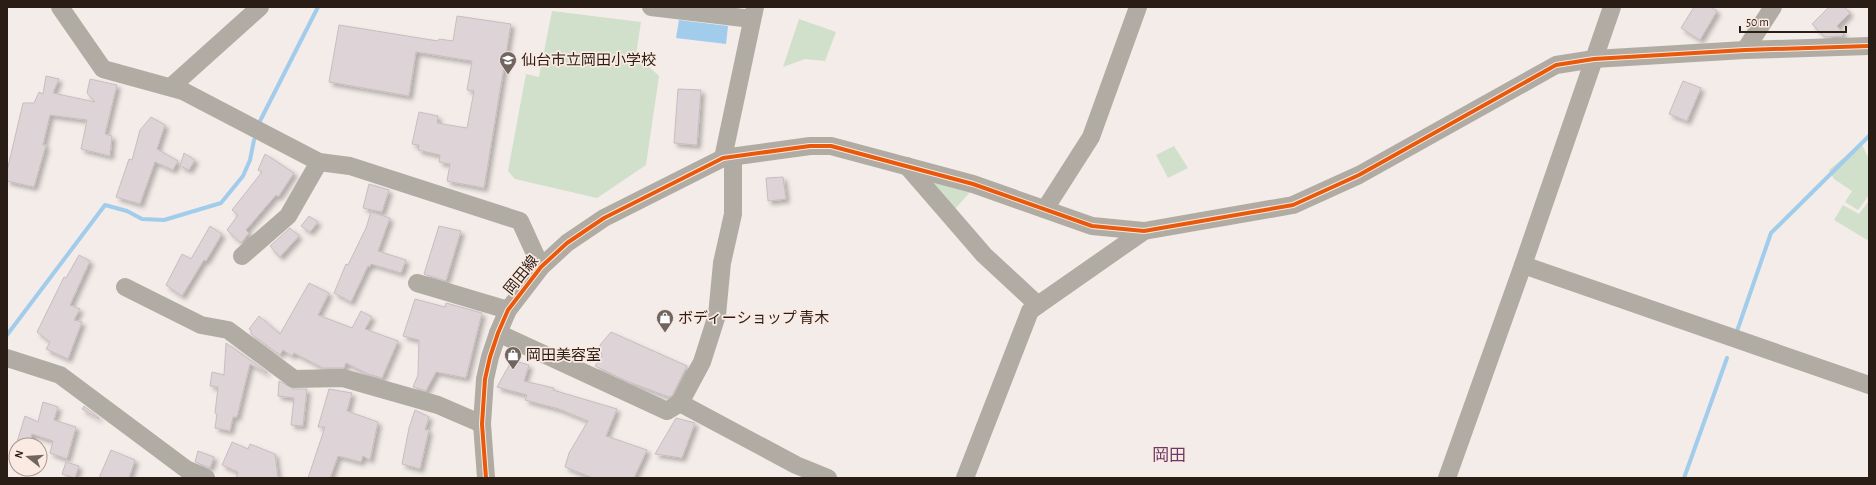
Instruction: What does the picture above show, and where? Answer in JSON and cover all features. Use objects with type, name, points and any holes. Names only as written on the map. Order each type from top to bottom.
[{"type":"street","points":[[60,7],[103,69],[183,90],[319,162],[350,166],[520,221],[541,267]]},
{"type":"street","points":[[172,86],[260,7]]},
{"type":"street","points":[[498,333],[667,411],[680,402],[702,362],[717,315],[722,263],[733,214],[728,157],[754,13],[651,7]]},
{"type":"street","points":[[1046,210],[1091,138],[1138,7]]},
{"type":"street","points":[[1446,478],[1523,265],[1612,7]]},
{"type":"street","points":[[1745,50],[1773,7]]},
{"type":"street","points":[[965,478],[1030,312],[1144,231],[1293,205],[1359,175],[1556,65],[1594,59],[1745,50],[1869,46]]},
{"type":"street","name":"岡田線","points":[[486,478],[482,424],[485,379],[498,333],[508,310],[541,267],[566,243],[604,218],[728,157],[810,146],[831,146],[973,184],[1092,226],[1144,231]]},
{"type":"street","points":[[242,256],[288,216],[319,162]]},
{"type":"street","points":[[907,166],[984,255],[1038,305]]},
{"type":"street","points":[[1523,265],[1869,385]]},
{"type":"street","points":[[417,283],[508,310]]},
{"type":"street","points":[[125,287],[201,326],[228,330],[294,379],[343,378],[438,405],[482,424]]},
{"type":"street","points":[[7,358],[60,375],[186,469],[206,478]]},
{"type":"street","points":[[680,402],[796,465],[828,478]]},
{"type":"green space","points":[[552,11],[641,22],[636,55],[659,76],[646,165],[597,198],[515,179],[508,171],[526,74],[539,77]]},
{"type":"green space","points":[[799,19],[836,32],[825,61],[805,59],[783,67]]},
{"type":"green space","points":[[1861,143],[1869,159],[1869,195],[1858,210],[1845,202],[1852,191],[1834,179],[1829,170]]},
{"type":"green space","points":[[1174,146],[1188,168],[1168,178],[1156,155]]},
{"type":"green space","points":[[934,181],[973,189],[952,212],[931,188]]},
{"type":"green space","points":[[1869,201],[1869,241],[1834,220],[1843,205],[1859,214]]},
{"type":"water","points":[[679,20],[728,26],[726,44],[676,38]]},
{"type":"building","points":[[1694,7],[1711,7],[1717,11],[1700,40],[1681,28]]},
{"type":"building","points":[[1829,7],[1844,7],[1850,13],[1837,26],[1844,34],[1842,36],[1825,37],[1812,24]]},
{"type":"building","points":[[457,16],[511,24],[484,188],[447,181],[450,164],[439,162],[440,155],[418,150],[419,145],[412,144],[419,112],[438,116],[437,123],[467,128],[474,91],[467,90],[472,61],[416,52],[409,96],[329,82],[339,25],[438,41],[439,39],[453,41]]},
{"type":"building","points":[[46,76],[59,79],[53,93],[95,102],[87,93],[90,79],[117,85],[105,134],[112,136],[110,156],[81,149],[87,120],[50,115],[43,145],[46,145],[34,187],[7,181],[7,171],[23,103],[34,103],[39,92],[43,94]]},
{"type":"building","points":[[1683,81],[1701,88],[1687,121],[1669,114]]},
{"type":"building","points":[[678,89],[701,90],[697,145],[674,143]]},
{"type":"building","points":[[151,117],[165,125],[157,149],[178,161],[173,170],[155,162],[140,204],[116,197],[129,159],[132,160],[140,130]]},
{"type":"building","points":[[184,153],[195,160],[189,170],[180,166]]},
{"type":"building","points":[[265,154],[294,173],[278,197],[276,195],[246,230],[249,233],[241,243],[227,230],[238,215],[232,210],[262,172],[258,170]]},
{"type":"building","points":[[783,177],[786,199],[768,201],[766,178]]},
{"type":"building","points":[[369,184],[389,190],[382,212],[363,208]]},
{"type":"building","points":[[371,212],[390,218],[378,251],[406,260],[401,273],[371,264],[370,267],[368,266],[351,302],[334,293],[346,264],[348,265],[366,228]]},
{"type":"building","points":[[309,216],[318,222],[310,232],[301,226]]},
{"type":"building","points":[[210,226],[222,234],[182,296],[166,285],[182,254],[191,259]]},
{"type":"building","points":[[439,226],[461,231],[446,281],[424,274]]},
{"type":"building","points":[[290,228],[299,236],[280,257],[270,246]]},
{"type":"building","points":[[79,255],[90,261],[70,305],[80,309],[74,320],[82,322],[68,359],[46,349],[50,342],[37,332],[64,277],[66,278]]},
{"type":"building","points":[[309,283],[329,293],[318,315],[352,328],[361,311],[372,317],[365,329],[398,341],[382,378],[368,374],[346,363],[344,368],[323,368],[294,353],[292,356],[283,350],[280,355],[251,334],[251,330],[249,329],[259,316],[280,334]]},
{"type":"building","points":[[415,299],[445,307],[446,303],[482,313],[466,378],[436,372],[426,391],[413,387],[418,375],[419,340],[403,336]]},
{"type":"building","points":[[611,332],[687,366],[672,396],[669,397],[629,382],[595,366],[602,356],[600,345]]},
{"type":"building","points":[[226,343],[267,372],[266,373],[250,364],[237,417],[233,417],[230,431],[215,428],[218,387],[210,386],[212,372],[224,375]]},
{"type":"building","points":[[512,360],[529,365],[524,381],[554,388],[553,390],[617,409],[606,436],[647,450],[634,478],[593,478],[565,467],[569,453],[588,421],[559,409],[525,400],[527,395],[497,387]]},
{"type":"building","points":[[279,381],[294,389],[307,389],[303,426],[291,425],[294,398],[278,396]]},
{"type":"building","points":[[329,389],[352,393],[347,411],[378,422],[370,460],[363,456],[361,462],[338,456],[330,478],[308,478],[325,427],[318,427]]},
{"type":"building","points":[[43,402],[58,407],[54,420],[76,427],[67,459],[50,453],[53,441],[48,439],[48,437],[41,437],[32,434],[31,437],[18,437],[25,416],[38,422]]},
{"type":"building","points":[[84,406],[99,418],[99,419],[82,409]]},
{"type":"building","points":[[415,410],[429,417],[425,430],[429,430],[420,469],[402,464],[409,428]]},
{"type":"building","points":[[676,418],[695,423],[682,458],[655,454]]},
{"type":"building","points":[[232,442],[248,449],[250,444],[275,454],[278,478],[236,478],[238,472],[222,465]]},
{"type":"building","points":[[111,450],[135,460],[129,478],[99,478]]},
{"type":"building","points":[[198,451],[214,457],[210,468],[195,462]]},
{"type":"building","points":[[66,462],[79,466],[75,478],[62,474]]},
{"type":"waterway","points":[[259,123],[318,7]]},
{"type":"waterway","points":[[1736,334],[1771,233],[1869,136]]},
{"type":"waterway","points":[[7,335],[105,205],[127,211],[142,219],[164,220],[221,203],[243,176],[250,160],[254,140]]},
{"type":"waterway","points":[[1684,478],[1727,358]]},
{"type":"cycle path","points":[[486,478],[482,424],[485,379],[490,357],[508,310],[541,267],[567,243],[604,218],[723,158],[810,146],[831,146],[973,184],[1092,226],[1144,231],[1293,205],[1359,175],[1556,65],[1594,59],[1745,50],[1869,46]]},
{"type":"place","name":"仙台市立岡田小学校","points":[[508,75]]},
{"type":"place","name":"ボディーショップ 青木","points":[[665,333]]},
{"type":"place","name":"岡田美容室","points":[[513,370]]},
{"type":"district","name":"岡田","points":[[1169,455]]}]
